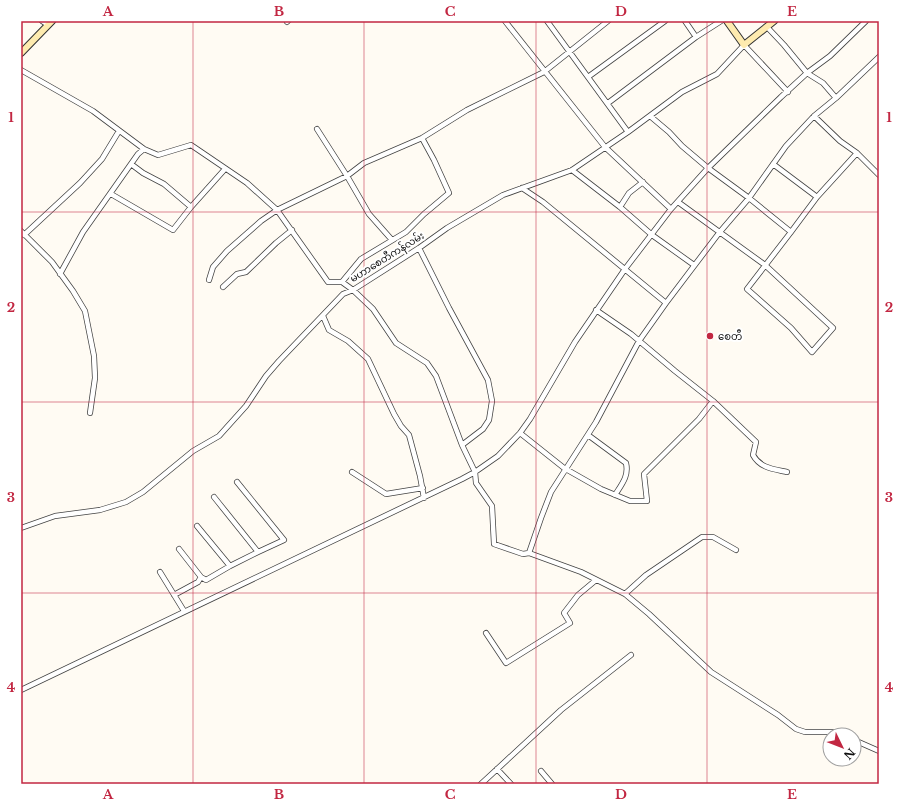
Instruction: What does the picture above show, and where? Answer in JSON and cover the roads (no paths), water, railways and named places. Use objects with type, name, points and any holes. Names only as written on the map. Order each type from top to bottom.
[{"type":"street","points":[[42,21],[50,23]]},
{"type":"street","points":[[505,21],[605,147],[671,209]]},
{"type":"street","points":[[555,21],[548,23],[628,132]]},
{"type":"street","points":[[209,280],[213,267],[227,251],[261,221],[277,210],[347,176],[364,163],[422,138],[467,110],[544,72],[608,21]]},
{"type":"street","points":[[588,76],[665,21]]},
{"type":"street","points":[[685,21],[696,37]]},
{"type":"street","points":[[608,104],[696,37],[721,21]]},
{"type":"street","points":[[727,21],[744,45],[788,92]]},
{"type":"street","points":[[744,45],[774,21]]},
{"type":"street","points":[[21,690],[184,611],[424,498],[475,472],[498,456],[520,433],[530,419],[575,342],[596,310],[625,268],[671,209],[708,168],[807,73],[830,56],[866,21]]},
{"type":"street","points":[[22,50],[50,23]]},
{"type":"street","points":[[767,26],[807,73],[823,83],[836,98]]},
{"type":"street","name":"မဟာစေတီကန်လမ်း","points":[[21,70],[93,111],[144,149],[158,155],[191,145],[247,183],[277,210],[328,282],[342,282],[353,290],[419,248],[447,228],[503,195],[572,170],[628,132],[682,92],[717,74],[744,45]]},
{"type":"street","points":[[529,553],[551,492],[588,436],[640,341],[666,303],[719,233],[749,198],[786,146],[814,116],[836,98],[879,57]]},
{"type":"street","points":[[650,116],[708,168],[749,198],[791,232]]},
{"type":"street","points":[[814,116],[879,175]]},
{"type":"street","points":[[317,129],[369,214],[392,240]]},
{"type":"street","points":[[90,413],[95,378],[94,356],[84,311],[52,262],[23,233],[80,183],[102,159],[119,131]]},
{"type":"street","points":[[342,282],[362,259],[406,232],[424,214],[449,193],[422,138]]},
{"type":"street","points":[[60,274],[83,232],[138,154],[144,149]]},
{"type":"street","points":[[678,202],[765,265],[833,328],[812,352],[791,328],[747,289],[765,265],[791,232],[817,197],[857,154]]},
{"type":"street","points":[[132,164],[143,173],[169,188],[191,207]]},
{"type":"street","points":[[773,164],[817,197]]},
{"type":"street","points":[[111,194],[173,230],[191,207],[225,169]]},
{"type":"street","points":[[572,170],[620,207],[652,235],[694,265]]},
{"type":"street","points":[[620,207],[629,193],[643,182]]},
{"type":"street","points":[[522,188],[543,202],[666,303]]},
{"type":"street","points":[[224,287],[238,274],[246,272],[292,230]]},
{"type":"street","points":[[419,248],[449,308],[488,380],[492,401],[489,420],[483,429],[462,445]]},
{"type":"street","points":[[21,528],[55,516],[100,510],[126,502],[143,492],[193,451],[219,436],[246,406],[266,376],[343,294],[353,290],[373,309],[396,342],[427,363],[436,376],[462,445],[475,472],[476,483],[492,506],[494,544],[523,554],[529,553],[581,572],[625,594],[711,672],[772,711],[796,729],[805,732],[822,732]]},
{"type":"street","points":[[596,310],[631,334],[713,401],[756,442],[753,455],[757,462],[768,468],[787,472]]},
{"type":"street","points":[[323,316],[329,330],[348,341],[368,359],[394,414],[401,426],[409,435],[423,488],[424,498]]},
{"type":"street","points":[[520,433],[554,460],[601,488],[630,501],[646,501],[644,474],[699,419],[713,401]]},
{"type":"street","points":[[588,436],[626,463],[628,471],[623,484],[615,494]]},
{"type":"street","points":[[352,472],[386,494],[423,488]]},
{"type":"street","points":[[179,549],[201,577],[206,580],[230,566],[284,540],[237,482]]},
{"type":"street","points":[[214,497],[258,552]]},
{"type":"street","points":[[197,526],[230,566]]},
{"type":"street","points":[[625,594],[646,575],[702,537],[713,537],[736,550]]},
{"type":"street","points":[[160,572],[184,611]]},
{"type":"street","points":[[174,594],[198,582],[201,577]]},
{"type":"street","points":[[486,633],[506,663],[570,623],[564,613],[578,595],[596,580]]},
{"type":"street","points":[[480,784],[561,710],[631,655]]},
{"type":"street","points":[[862,744],[879,752]]},
{"type":"street","points":[[497,769],[511,784]]},
{"type":"street","points":[[541,771],[552,784]]},
{"type":"place","name":"စေတီ","points":[[710,336]]}]
